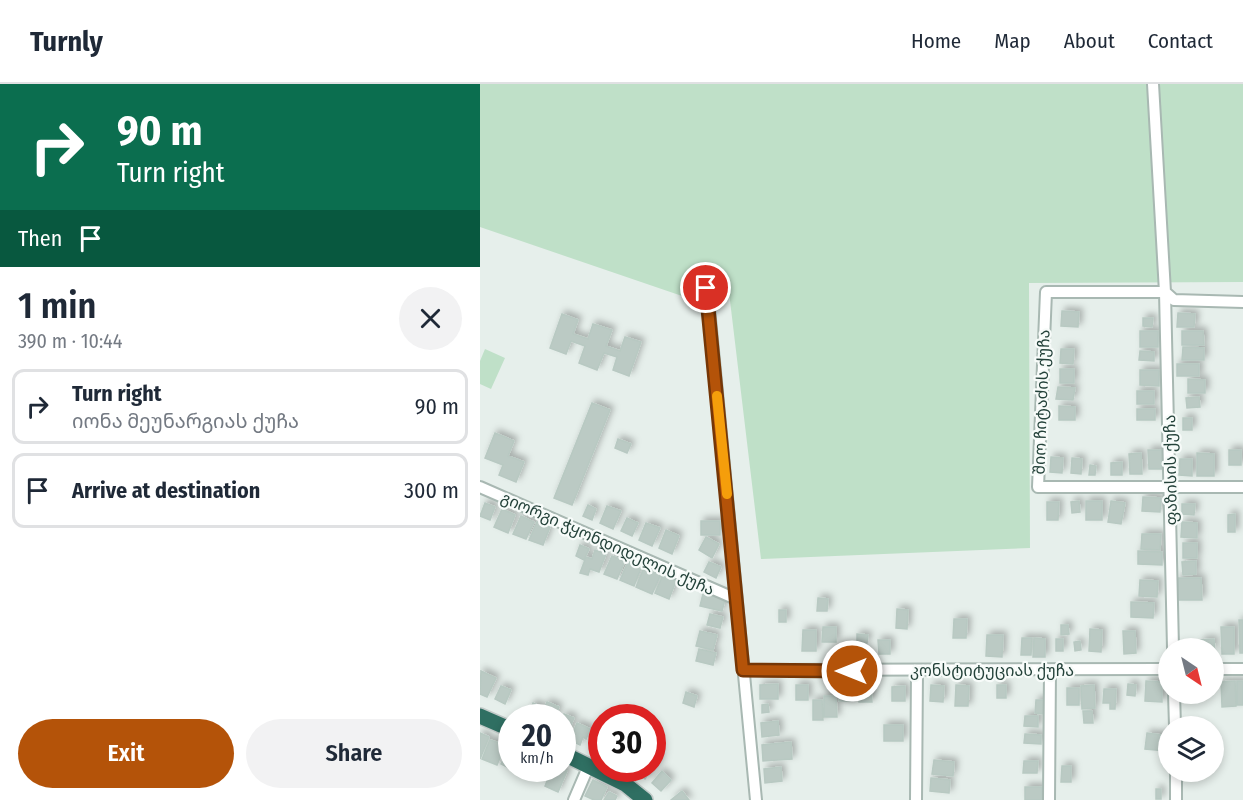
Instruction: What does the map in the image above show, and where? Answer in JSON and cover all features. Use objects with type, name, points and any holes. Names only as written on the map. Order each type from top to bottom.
[{"type":"highway","points":[[480,716],[498,724]]},
{"type":"highway","points":[[622,782],[645,800]]},
{"type":"street","name":"ფაზისის ქუჩა","points":[[1153,84],[1165,292],[1173,638]]},
{"type":"street","points":[[706,288],[756,800]]},
{"type":"street","name":"შიო ჩიტაძის ქუჩა","points":[[1165,292],[1046,292],[1038,487],[1243,487]]},
{"type":"street","points":[[1165,292],[1174,300],[1243,302]]},
{"type":"street","name":"გიორგი ჭყონდიდელის ქუჩა","points":[[480,487],[736,599]]},
{"type":"street","name":"კონსტიტუციას ქუჩა","points":[[743,670],[1158,669]]},
{"type":"street","points":[[1224,669],[1243,669]]},
{"type":"street","points":[[1049,800],[1050,670]]},
{"type":"street","points":[[916,800],[917,671]]},
{"type":"street","points":[[574,800],[588,767]]},
{"type":"street","points":[[1176,782],[1176,800]]},
{"type":"green space","points":[[480,84],[1243,84],[1243,282],[1029,283],[1030,548],[761,559],[728,284],[707,288],[685,297],[480,227]]},
{"type":"green space","points":[[485,349],[505,358],[491,389],[480,384],[480,361]]},
{"type":"building","points":[[1062,311],[1079,312],[1078,327],[1061,326]]},
{"type":"building","points":[[1178,313],[1195,314],[1194,327],[1177,327]]},
{"type":"building","points":[[562,314],[578,320],[573,334],[588,339],[593,324],[612,330],[606,346],[620,351],[625,337],[641,342],[629,376],[613,370],[617,357],[604,353],[597,370],[579,363],[585,346],[571,341],[566,354],[550,348]]},
{"type":"building","points":[[1143,318],[1153,318],[1152,327],[1143,326]]},
{"type":"building","points":[[1140,331],[1158,331],[1158,347],[1140,347]]},
{"type":"building","points":[[1182,331],[1203,331],[1204,345],[1182,345]]},
{"type":"building","points":[[1183,347],[1204,348],[1204,360],[1182,360]]},
{"type":"building","points":[[1061,349],[1074,349],[1073,364],[1060,363]]},
{"type":"building","points":[[1140,351],[1154,352],[1154,361],[1139,360]]},
{"type":"building","points":[[1177,364],[1199,364],[1199,376],[1177,376]]},
{"type":"building","points":[[1060,369],[1074,369],[1074,383],[1060,383]]},
{"type":"building","points":[[1140,370],[1159,370],[1159,386],[1140,385]]},
{"type":"building","points":[[1188,379],[1205,380],[1205,393],[1188,393]]},
{"type":"building","points":[[1058,387],[1075,388],[1073,400],[1056,399]]},
{"type":"building","points":[[1137,391],[1154,391],[1154,404],[1137,404]]},
{"type":"building","points":[[1199,397],[1200,407],[1187,408],[1186,398]]},
{"type":"building","points":[[592,403],[610,410],[572,505],[554,498]]},
{"type":"building","points":[[1059,406],[1075,407],[1075,420],[1059,420]]},
{"type":"building","points":[[1137,409],[1155,409],[1155,420],[1137,420]]},
{"type":"building","points":[[1183,418],[1192,418],[1192,430],[1183,430]]},
{"type":"building","points":[[495,433],[514,441],[508,456],[524,462],[516,482],[499,475],[503,465],[485,458]]},
{"type":"building","points":[[618,439],[631,444],[627,453],[615,448]]},
{"type":"building","points":[[1148,450],[1162,450],[1162,469],[1149,469]]},
{"type":"building","points":[[1229,450],[1241,450],[1241,465],[1229,465]]},
{"type":"building","points":[[1141,453],[1142,474],[1130,474],[1129,454]]},
{"type":"building","points":[[1197,453],[1214,454],[1214,476],[1197,476]]},
{"type":"building","points":[[1051,457],[1063,458],[1062,473],[1050,472]]},
{"type":"building","points":[[1072,458],[1082,459],[1081,474],[1071,473]]},
{"type":"building","points":[[1180,459],[1192,459],[1192,476],[1179,475]]},
{"type":"building","points":[[1122,462],[1122,475],[1111,475],[1111,463]]},
{"type":"building","points":[[1090,465],[1096,466],[1095,475],[1089,475]]},
{"type":"building","points":[[1143,497],[1161,498],[1160,512],[1142,511]]},
{"type":"building","points":[[1079,501],[1080,512],[1072,513],[1071,502]]},
{"type":"building","points":[[1086,501],[1102,501],[1102,520],[1086,520]]},
{"type":"building","points":[[1111,501],[1125,503],[1121,524],[1108,522]]},
{"type":"building","points":[[1047,502],[1059,502],[1058,520],[1047,520]]},
{"type":"building","points":[[485,503],[495,507],[490,520],[480,516]]},
{"type":"building","points":[[1182,504],[1195,504],[1194,515],[1182,514]]},
{"type":"building","points":[[588,505],[596,509],[592,520],[583,516]]},
{"type":"building","points":[[607,506],[621,511],[613,529],[600,523]]},
{"type":"building","points":[[502,509],[515,515],[508,533],[494,527]]},
{"type":"building","points":[[1235,514],[1235,532],[1228,532],[1228,515]]},
{"type":"building","points":[[521,516],[534,522],[526,539],[513,534]]},
{"type":"building","points":[[627,518],[638,523],[632,536],[621,531]]},
{"type":"building","points":[[701,521],[720,521],[720,535],[701,535]]},
{"type":"building","points":[[537,522],[550,527],[543,545],[529,540]]},
{"type":"building","points":[[1182,522],[1197,523],[1197,538],[1181,537]]},
{"type":"building","points":[[646,523],[660,528],[652,546],[639,540]]},
{"type":"building","points":[[666,530],[679,536],[672,554],[659,548]]},
{"type":"building","points":[[1142,534],[1161,534],[1160,550],[1141,549]]},
{"type":"building","points":[[706,537],[719,544],[712,558],[699,550]]},
{"type":"building","points":[[1183,543],[1197,543],[1197,558],[1183,558]]},
{"type":"building","points":[[580,545],[589,549],[584,560],[576,556]]},
{"type":"building","points":[[595,550],[606,554],[599,572],[590,569],[588,575],[580,573],[586,557],[592,559]]},
{"type":"building","points":[[1138,551],[1162,552],[1162,565],[1138,564]]},
{"type":"building","points":[[612,556],[625,561],[617,579],[604,574]]},
{"type":"building","points":[[1196,561],[1196,574],[1183,575],[1182,562]]},
{"type":"building","points":[[628,562],[641,568],[634,586],[620,580]]},
{"type":"building","points":[[709,562],[721,567],[716,578],[704,572]]},
{"type":"building","points":[[645,565],[662,572],[652,594],[636,587]]},
{"type":"building","points":[[663,575],[676,581],[669,599],[655,593]]},
{"type":"building","points":[[1178,578],[1201,578],[1202,600],[1178,600]]},
{"type":"building","points":[[1140,580],[1158,581],[1157,597],[1139,596]]},
{"type":"building","points":[[704,590],[726,595],[722,611],[700,606]]},
{"type":"building","points":[[818,598],[828,599],[827,611],[817,611]]},
{"type":"building","points":[[1131,602],[1154,603],[1153,618],[1131,617]]},
{"type":"building","points":[[897,609],[908,610],[907,629],[896,628]]},
{"type":"building","points":[[779,610],[786,610],[786,622],[779,622]]},
{"type":"building","points":[[710,614],[723,617],[720,628],[707,625]]},
{"type":"building","points":[[954,619],[967,619],[966,638],[953,638]]},
{"type":"building","points":[[1239,620],[1243,620],[1243,653],[1240,653]]},
{"type":"building","points":[[1061,625],[1068,625],[1069,634],[1061,635]]},
{"type":"building","points":[[823,627],[836,627],[836,642],[822,642]]},
{"type":"building","points":[[1221,627],[1234,627],[1234,654],[1224,654],[1224,638],[1221,638]]},
{"type":"building","points":[[1090,629],[1102,630],[1101,652],[1089,651]]},
{"type":"building","points":[[803,630],[816,630],[816,651],[802,651]]},
{"type":"building","points":[[700,631],[717,635],[713,650],[696,646]]},
{"type":"building","points":[[1123,631],[1135,631],[1136,653],[1124,654]]},
{"type":"building","points":[[857,634],[868,635],[867,643],[857,642]]},
{"type":"building","points":[[987,635],[1003,635],[1002,657],[986,656]]},
{"type":"building","points":[[1022,638],[1032,638],[1031,655],[1021,655]]},
{"type":"building","points":[[1034,638],[1045,639],[1045,657],[1033,657]]},
{"type":"building","points":[[1056,639],[1063,639],[1063,651],[1056,651]]},
{"type":"building","points":[[878,640],[890,640],[890,654],[879,654]]},
{"type":"building","points":[[1080,641],[1081,650],[1075,651],[1074,642]]},
{"type":"building","points":[[699,649],[716,653],[713,665],[696,661]]},
{"type":"building","points":[[481,671],[496,678],[487,697],[480,694]]},
{"type":"building","points":[[1146,681],[1158,682],[1158,702],[1145,701]]},
{"type":"building","points":[[1235,681],[1236,706],[1222,707],[1224,682]]},
{"type":"building","points":[[1237,681],[1243,681],[1243,705],[1237,705]]},
{"type":"building","points":[[778,684],[778,699],[760,699],[760,685]]},
{"type":"building","points":[[1128,684],[1136,685],[1135,696],[1127,695]]},
{"type":"building","points":[[796,685],[808,685],[808,700],[796,700]]},
{"type":"building","points":[[931,685],[944,686],[943,702],[930,701]]},
{"type":"building","points":[[956,685],[969,686],[968,706],[955,706]]},
{"type":"building","points":[[997,685],[1006,685],[1006,698],[997,698]]},
{"type":"building","points":[[1094,685],[1095,708],[1082,709],[1081,686]]},
{"type":"building","points":[[501,686],[511,690],[505,704],[495,699]]},
{"type":"building","points":[[839,686],[851,686],[852,701],[839,701]]},
{"type":"building","points":[[905,686],[905,701],[892,701],[892,687]]},
{"type":"building","points":[[859,688],[871,688],[872,702],[859,702]]},
{"type":"building","points":[[1067,688],[1079,688],[1079,705],[1067,705]]},
{"type":"building","points":[[1104,689],[1116,689],[1115,709],[1110,709],[1110,703],[1103,703]]},
{"type":"building","points":[[686,692],[697,696],[694,707],[683,703]]},
{"type":"building","points":[[824,696],[836,696],[837,717],[824,717]]},
{"type":"building","points":[[813,700],[822,700],[823,720],[813,720]]},
{"type":"building","points":[[1036,700],[1044,700],[1043,714],[1035,713]]},
{"type":"building","points":[[768,704],[769,712],[762,713],[762,705]]},
{"type":"building","points":[[1083,711],[1092,711],[1093,723],[1084,723]]},
{"type":"building","points":[[1025,716],[1038,716],[1038,727],[1024,726]]},
{"type":"building","points":[[778,721],[779,735],[762,737],[761,723]]},
{"type":"building","points":[[577,723],[588,728],[586,739],[583,737],[580,745],[576,743]]},
{"type":"building","points":[[884,725],[903,725],[903,741],[884,741]]},
{"type":"building","points":[[480,733],[489,737],[480,759]]},
{"type":"building","points":[[1147,733],[1158,735],[1158,750],[1145,749]]},
{"type":"building","points":[[1025,734],[1041,735],[1041,744],[1024,743]]},
{"type":"building","points":[[490,740],[498,743],[497,765],[482,759]]},
{"type":"building","points":[[791,742],[792,759],[763,761],[762,745]]},
{"type":"building","points":[[934,760],[954,762],[953,776],[932,774]]},
{"type":"building","points":[[1024,761],[1038,761],[1037,773],[1023,773]]},
{"type":"building","points":[[1062,766],[1071,766],[1071,782],[1061,782]]},
{"type":"building","points":[[781,767],[782,781],[765,783],[764,769]]},
{"type":"building","points":[[666,775],[671,780],[661,791],[652,783],[666,782]]},
{"type":"building","points":[[931,778],[950,780],[949,793],[930,791]]},
{"type":"building","points":[[547,782],[562,782],[558,792],[545,786]]},
{"type":"building","points":[[592,782],[607,787],[601,800],[585,796]]},
{"type":"building","points":[[1025,787],[1042,787],[1042,800],[1025,800]]},
{"type":"building","points":[[1156,789],[1161,789],[1161,799],[1156,799]]},
{"type":"building","points":[[682,791],[689,800],[671,800]]},
{"type":"building","points":[[609,792],[617,796],[615,800],[604,800]]},
{"type":"slow traffic","points":[[717,396],[727,494]]},
{"type":"route","points":[[706,288],[743,670],[852,671]]}]
